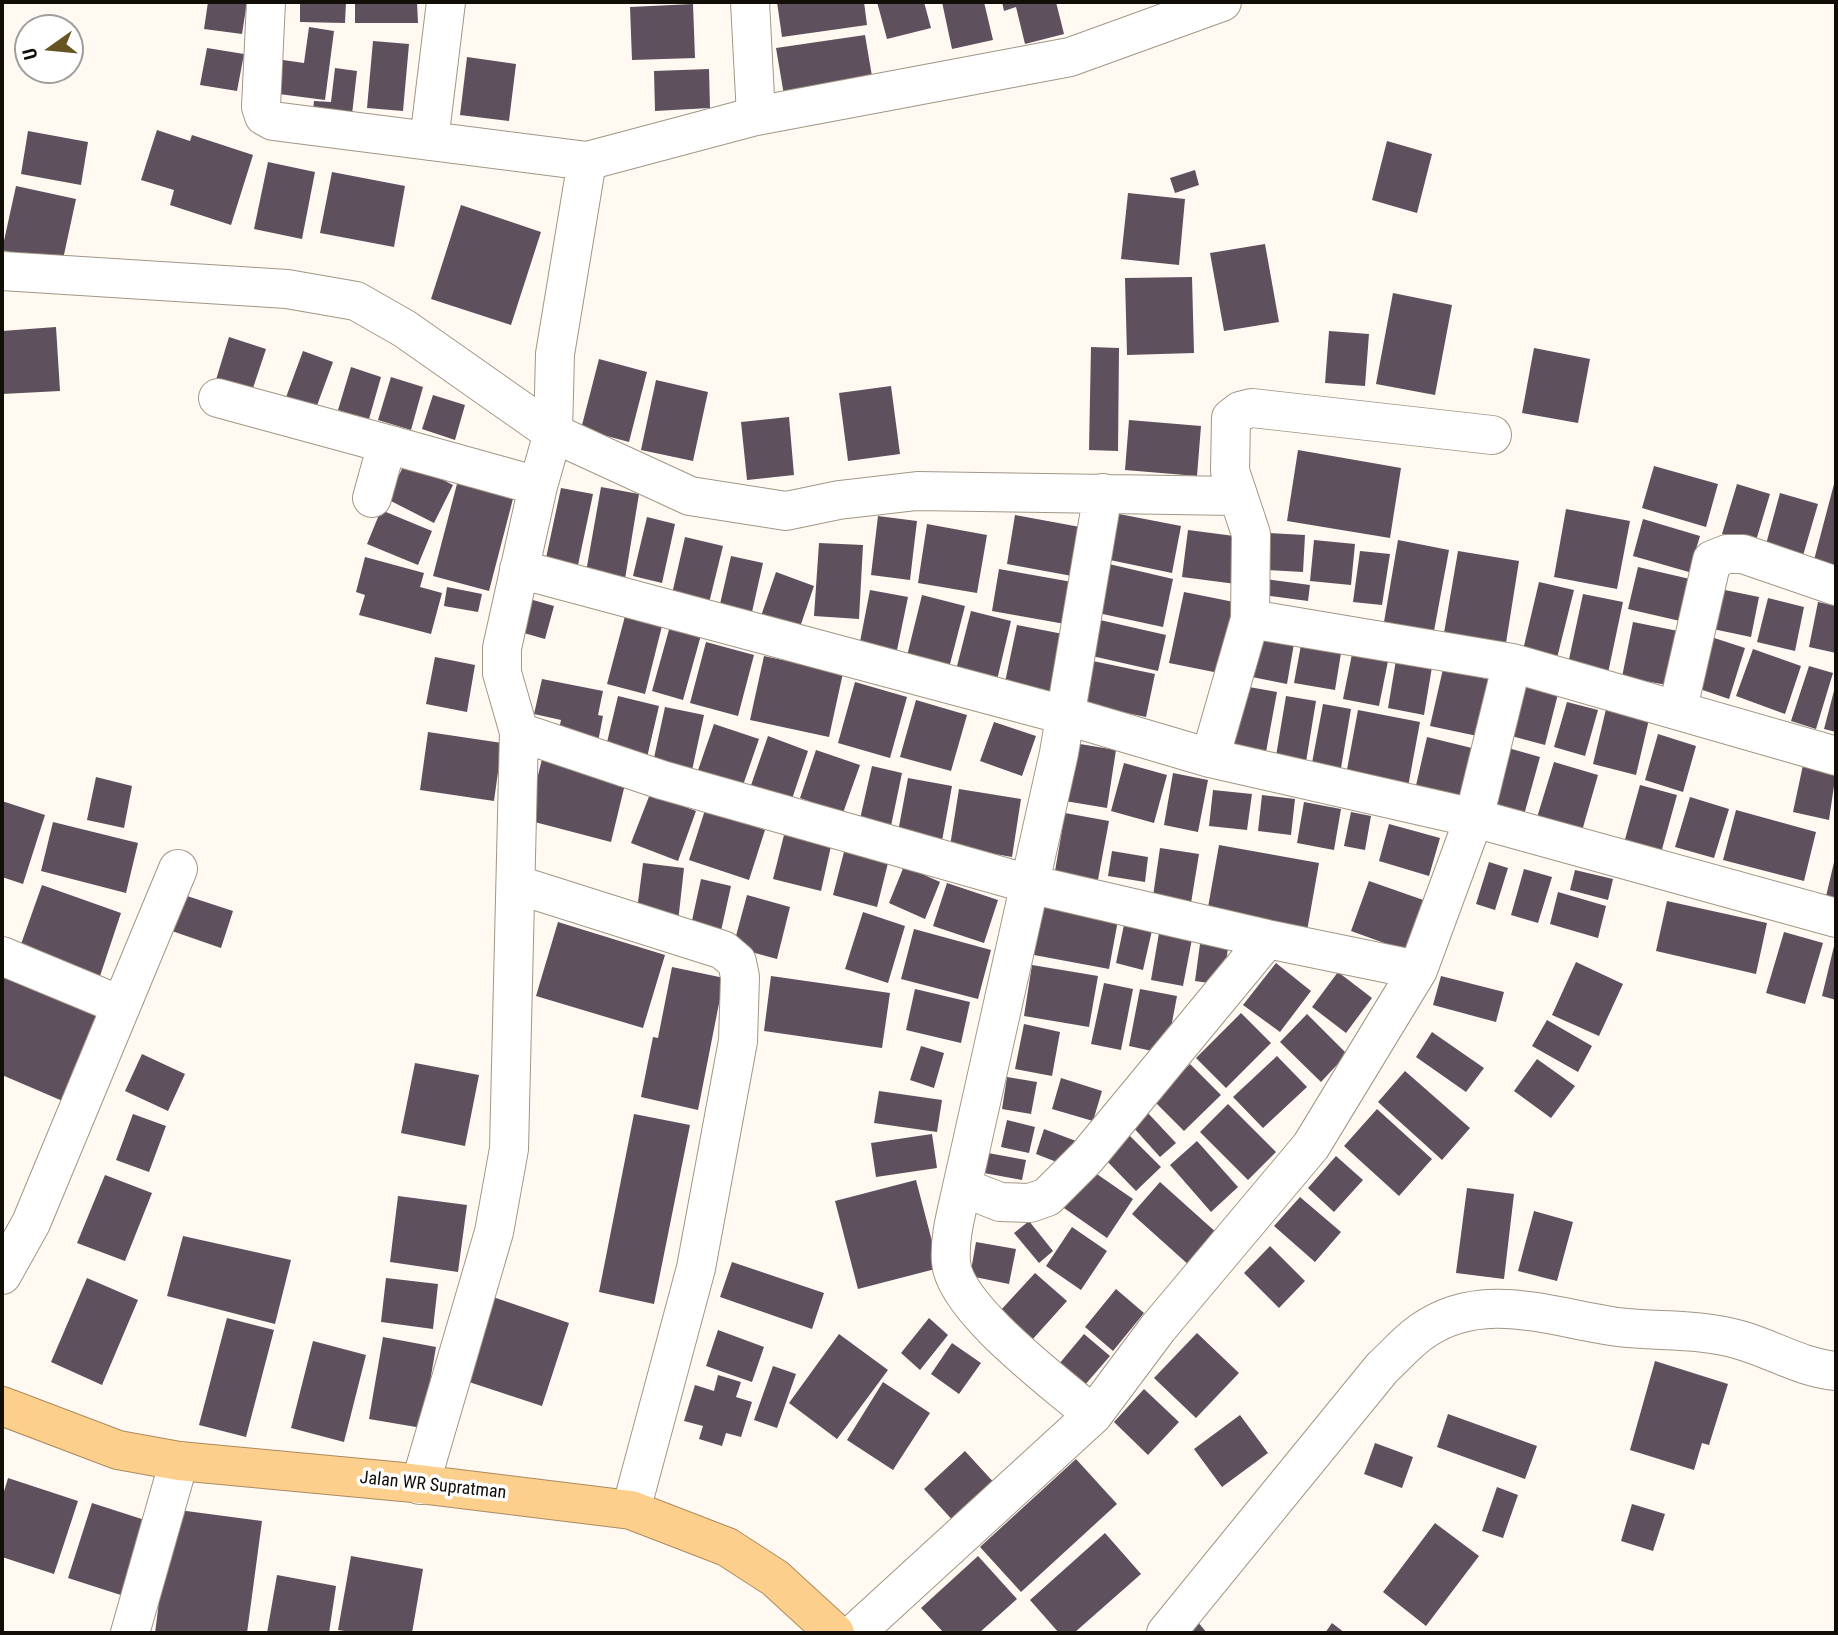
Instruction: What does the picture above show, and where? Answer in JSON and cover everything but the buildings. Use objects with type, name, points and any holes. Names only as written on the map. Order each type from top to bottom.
[{"type":"highway","name":"Jalan WR Supratman","points":[[2,1406],[118,1450],[179,1461],[420,1485],[631,1510],[727,1547],[775,1577],[835,1633]]},
{"type":"street","points":[[266,2],[261,107],[264,116],[282,123],[587,160],[756,116],[1070,57],[1222,2]]},
{"type":"street","points":[[429,141],[446,2]]},
{"type":"street","points":[[750,2],[756,116]]},
{"type":"street","points":[[420,1485],[491,1244],[509,1149],[511,1013],[518,885],[519,732],[502,673],[502,648],[538,486],[553,433],[555,354],[587,160]]},
{"type":"street","points":[[2,271],[287,289],[356,302],[405,330],[553,433],[690,496],[786,511],[839,500],[917,491],[1236,496]]},
{"type":"street","points":[[218,398],[538,486]]},
{"type":"street","points":[[1210,758],[1250,619],[1251,534],[1236,496],[1230,471],[1231,418],[1240,411],[1252,408],[1492,435]]},
{"type":"street","points":[[372,498],[387,444]]},
{"type":"street","points":[[1093,1415],[977,1313],[960,1287],[951,1265],[952,1238],[962,1187],[1059,753],[1103,493]]},
{"type":"street","points":[[1678,708],[1712,560],[1727,554],[1743,554],[1836,586]]},
{"type":"street","points":[[519,569],[1064,715],[1210,758],[1474,817],[1836,918]]},
{"type":"street","points":[[1250,619],[1512,663],[1583,686],[1678,708],[1836,756]]},
{"type":"street","points":[[855,1633],[1093,1415],[1158,1328],[1311,1146],[1418,970],[1474,817],[1512,663]]},
{"type":"street","points":[[519,732],[662,780],[1029,884],[1268,939],[1418,970]]},
{"type":"street","points":[[2,1275],[31,1223],[178,869]]},
{"type":"street","points":[[518,885],[723,950],[737,962],[740,977],[738,1041],[696,1268],[631,1510]]},
{"type":"street","points":[[962,1187],[1000,1202],[1030,1203],[1046,1197],[1087,1157],[1268,939]]},
{"type":"street","points":[[2,956],[120,1005]]},
{"type":"street","points":[[1167,1633],[1382,1368],[1422,1331],[1467,1310],[1520,1308],[1618,1327],[1706,1333],[1740,1340],[1797,1362],[1836,1371]]},
{"type":"street","points":[[130,1633],[179,1461]]}]
